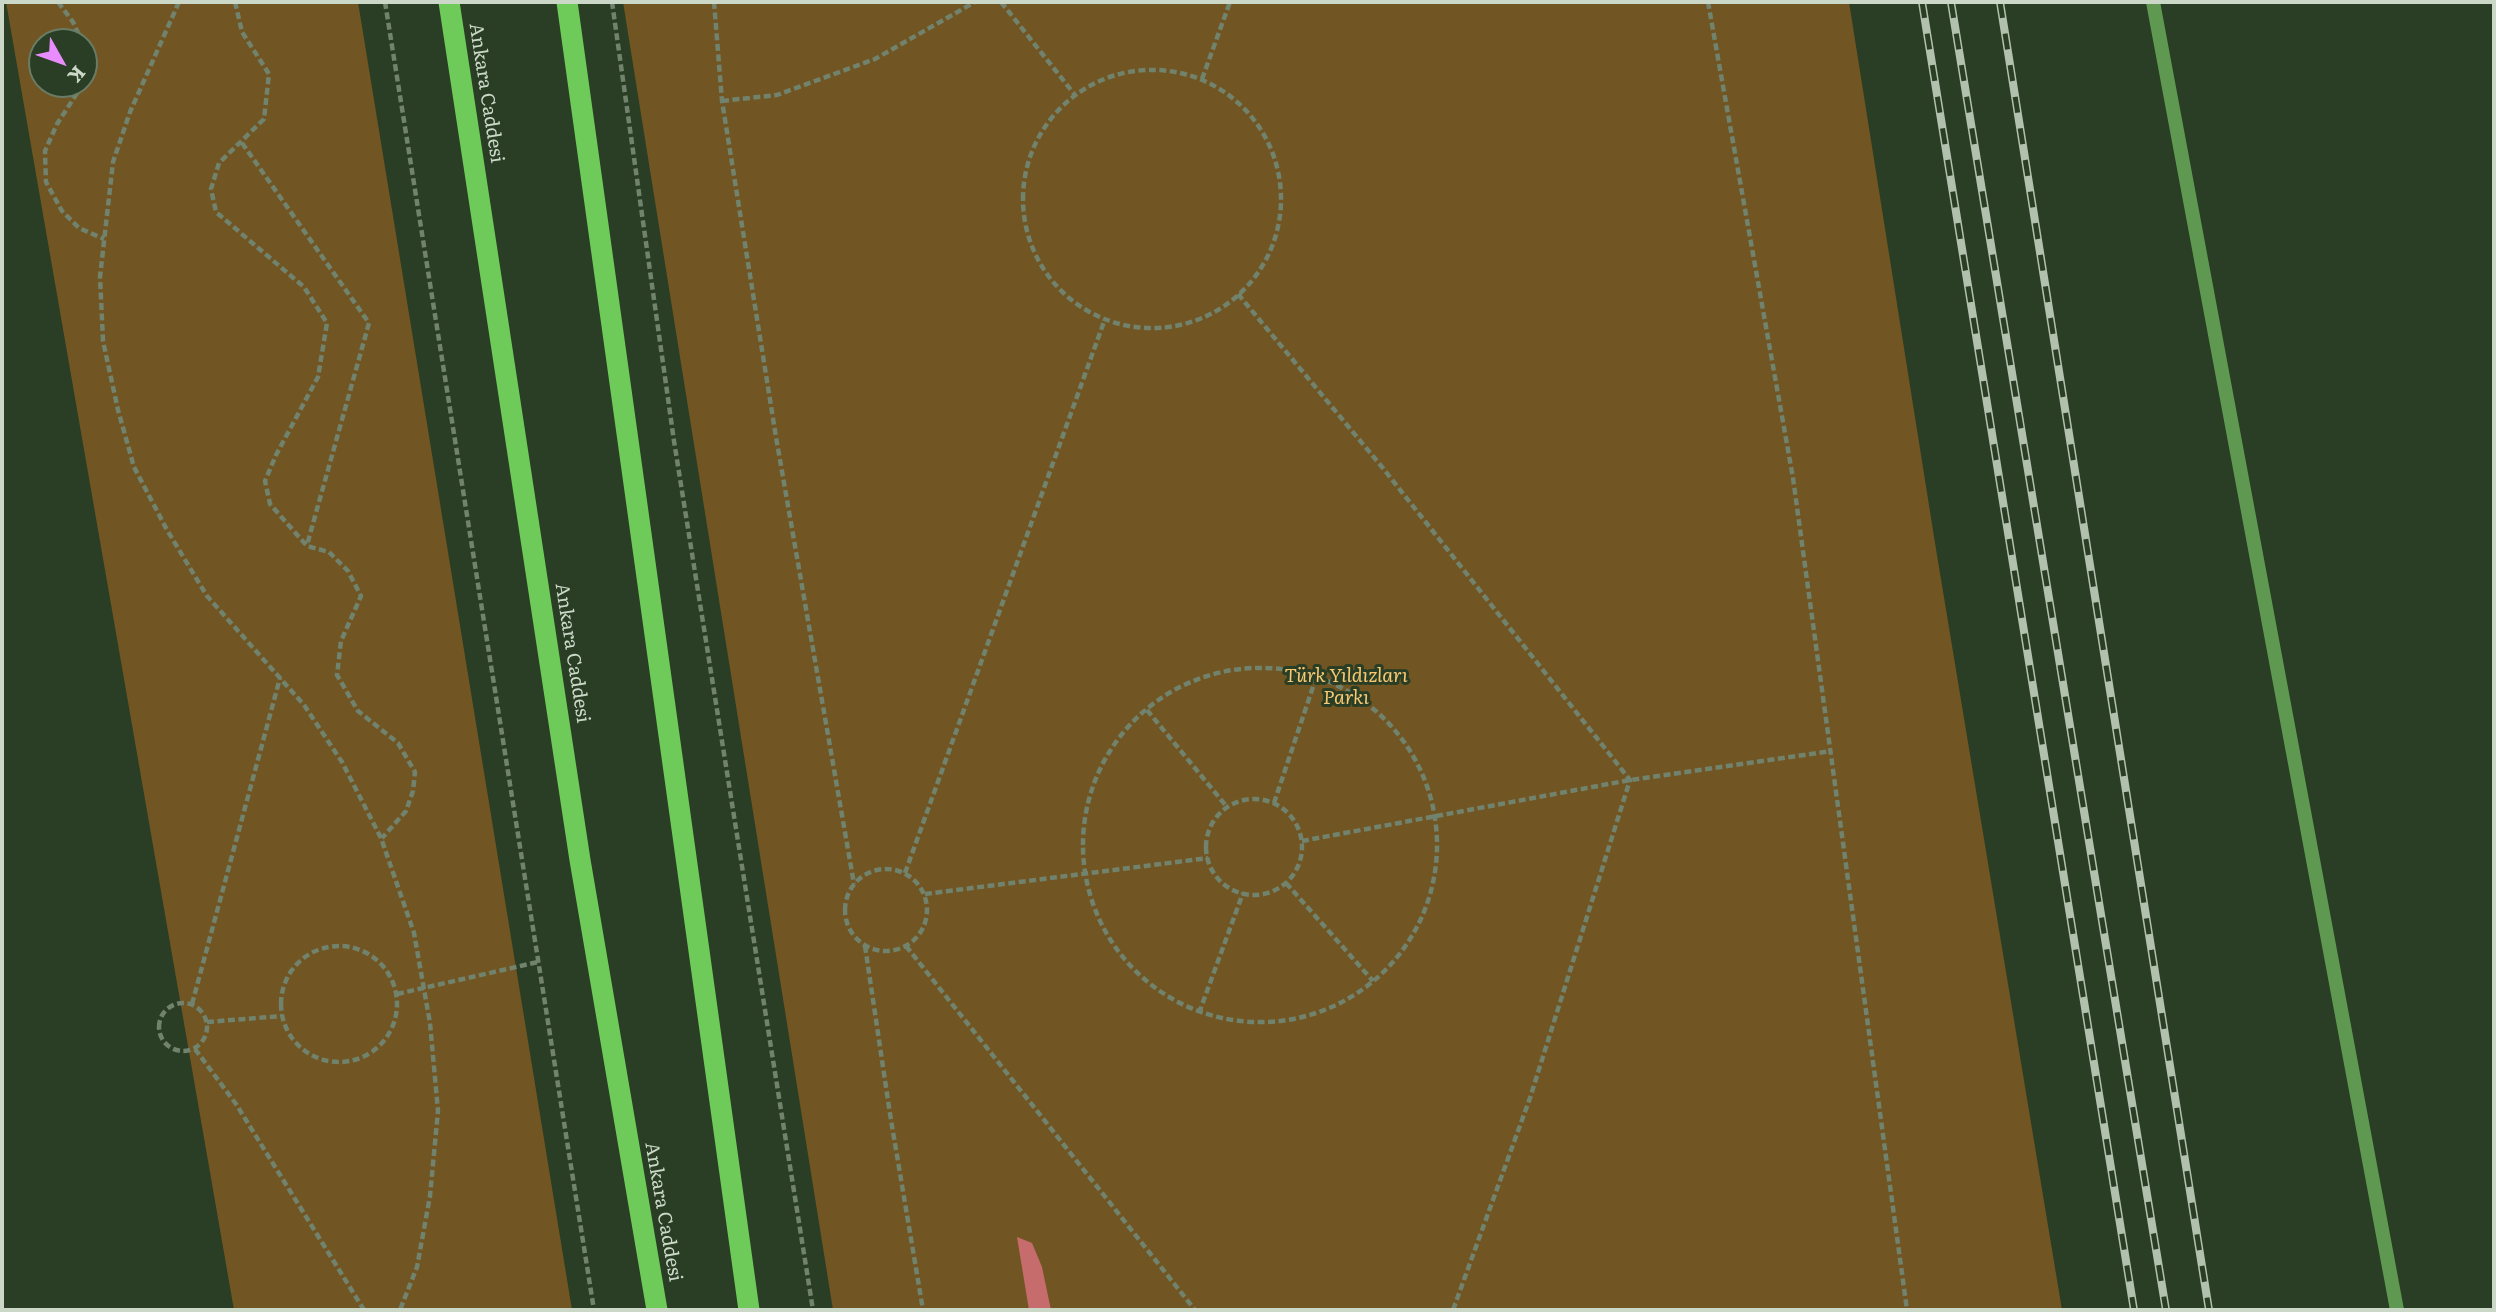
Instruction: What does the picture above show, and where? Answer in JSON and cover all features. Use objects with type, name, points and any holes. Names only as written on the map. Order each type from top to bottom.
[{"type":"highway","name":"Ankara Caddesi","points":[[449,2],[580,860],[657,1310]]},
{"type":"highway","points":[[568,2],[749,1310]]},
{"type":"street","points":[[2153,2],[2398,1310]]},
{"type":"path","points":[[58,2],[76,28]]},
{"type":"path","points":[[178,2],[130,112],[113,162],[100,277],[103,341],[118,410],[135,467],[167,530],[206,596],[304,705],[342,762],[381,838],[414,933],[430,1023],[438,1111],[430,1196],[417,1267],[400,1310]]},
{"type":"path","points":[[235,2],[242,32],[269,74],[264,119],[219,163],[211,189],[216,212],[304,287],[327,323],[318,377],[265,481],[270,504],[307,546],[329,552],[348,570],[361,596],[341,640],[337,676],[358,711],[398,743],[415,772],[406,811],[381,838]]},
{"type":"path","points":[[385,2],[594,1310]]},
{"type":"path","points":[[612,2],[674,441],[813,1310]]},
{"type":"path","points":[[714,2],[722,101],[773,424],[853,884]]},
{"type":"path","points":[[722,101],[777,95],[875,59],[975,2]]},
{"type":"path","points":[[1001,2],[1075,95]]},
{"type":"path","points":[[1202,79],[1230,2]]},
{"type":"path","points":[[1708,2],[1744,191],[1793,478],[1907,1310]]},
{"type":"path","points":[[1159,69],[1202,79],[1240,103],[1267,138],[1280,180],[1279,225],[1263,266],[1233,300],[1198,320],[1157,329],[1116,324],[1079,307],[1049,279],[1030,243],[1022,202],[1028,161],[1045,124],[1075,95],[1115,75],[1159,69]]},
{"type":"path","points":[[75,98],[57,124],[45,150],[46,182],[62,211],[79,228],[104,239]]},
{"type":"path","points":[[242,143],[369,323],[307,546]]},
{"type":"path","points":[[1238,294],[1382,467],[1630,780]]},
{"type":"path","points":[[905,873],[1105,319]]},
{"type":"path","points":[[1285,668],[1339,685],[1385,718],[1418,763],[1436,817],[1434,877],[1413,935],[1373,981],[1319,1012],[1259,1023],[1199,1013],[1145,982],[1106,936],[1084,874],[1083,822],[1099,768],[1131,722],[1147,710],[1176,687],[1229,669],[1285,668]]},
{"type":"path","points":[[192,1004],[281,678]]},
{"type":"path","points":[[1274,803],[1316,678]]},
{"type":"path","points":[[1147,710],[1227,807]]},
{"type":"path","points":[[1302,841],[1630,780],[1831,751]]},
{"type":"path","points":[[1453,1310],[1530,1098],[1630,780]]},
{"type":"path","points":[[1258,799],[1274,803],[1287,812],[1297,825],[1302,841],[1298,863],[1286,883],[1265,893],[1243,894],[1229,888],[1217,878],[1206,850],[1208,833],[1215,819],[1227,807],[1242,800],[1258,799]]},
{"type":"path","points":[[925,894],[1208,858]]},
{"type":"path","points":[[892,868],[905,873],[920,885],[928,906],[927,918],[916,939],[893,951],[878,951],[865,946],[854,937],[847,925],[844,911],[853,884],[864,874],[877,869],[892,868]]},
{"type":"path","points":[[1286,883],[1373,981]]},
{"type":"path","points":[[1199,1013],[1243,894]]},
{"type":"path","points":[[345,946],[363,950],[379,961],[390,976],[397,994],[397,1013],[391,1032],[378,1048],[361,1058],[342,1063],[322,1061],[304,1052],[290,1038],[282,1016],[280,1002],[284,983],[294,967],[308,954],[326,947],[345,946]]},
{"type":"path","points":[[865,946],[923,1310]]},
{"type":"path","points":[[906,946],[1195,1310]]},
{"type":"path","points":[[397,994],[538,962]]},
{"type":"path","points":[[184,1003],[192,1004],[204,1014],[208,1030],[195,1049],[179,1052],[165,1044],[159,1029],[163,1014],[169,1008],[184,1003]]},
{"type":"path","points":[[207,1022],[282,1016]]},
{"type":"path","points":[[195,1049],[236,1104],[364,1310]]},
{"type":"green space","points":[[6,2],[358,2],[572,1310],[234,1310]]},
{"type":"green space","name":"Türk Yıldızları Parkı","points":[[623,2],[1849,2],[2062,1310],[833,1310]]},
{"type":"shaded area","points":[[1017,1237],[1032,1243],[1042,1267],[1051,1310],[1029,1310]]},
{"type":"railway","points":[[1922,2],[2134,1310]]},
{"type":"railway","points":[[1951,2],[2166,1310]]},
{"type":"railway","points":[[2000,2],[2209,1310]]}]
